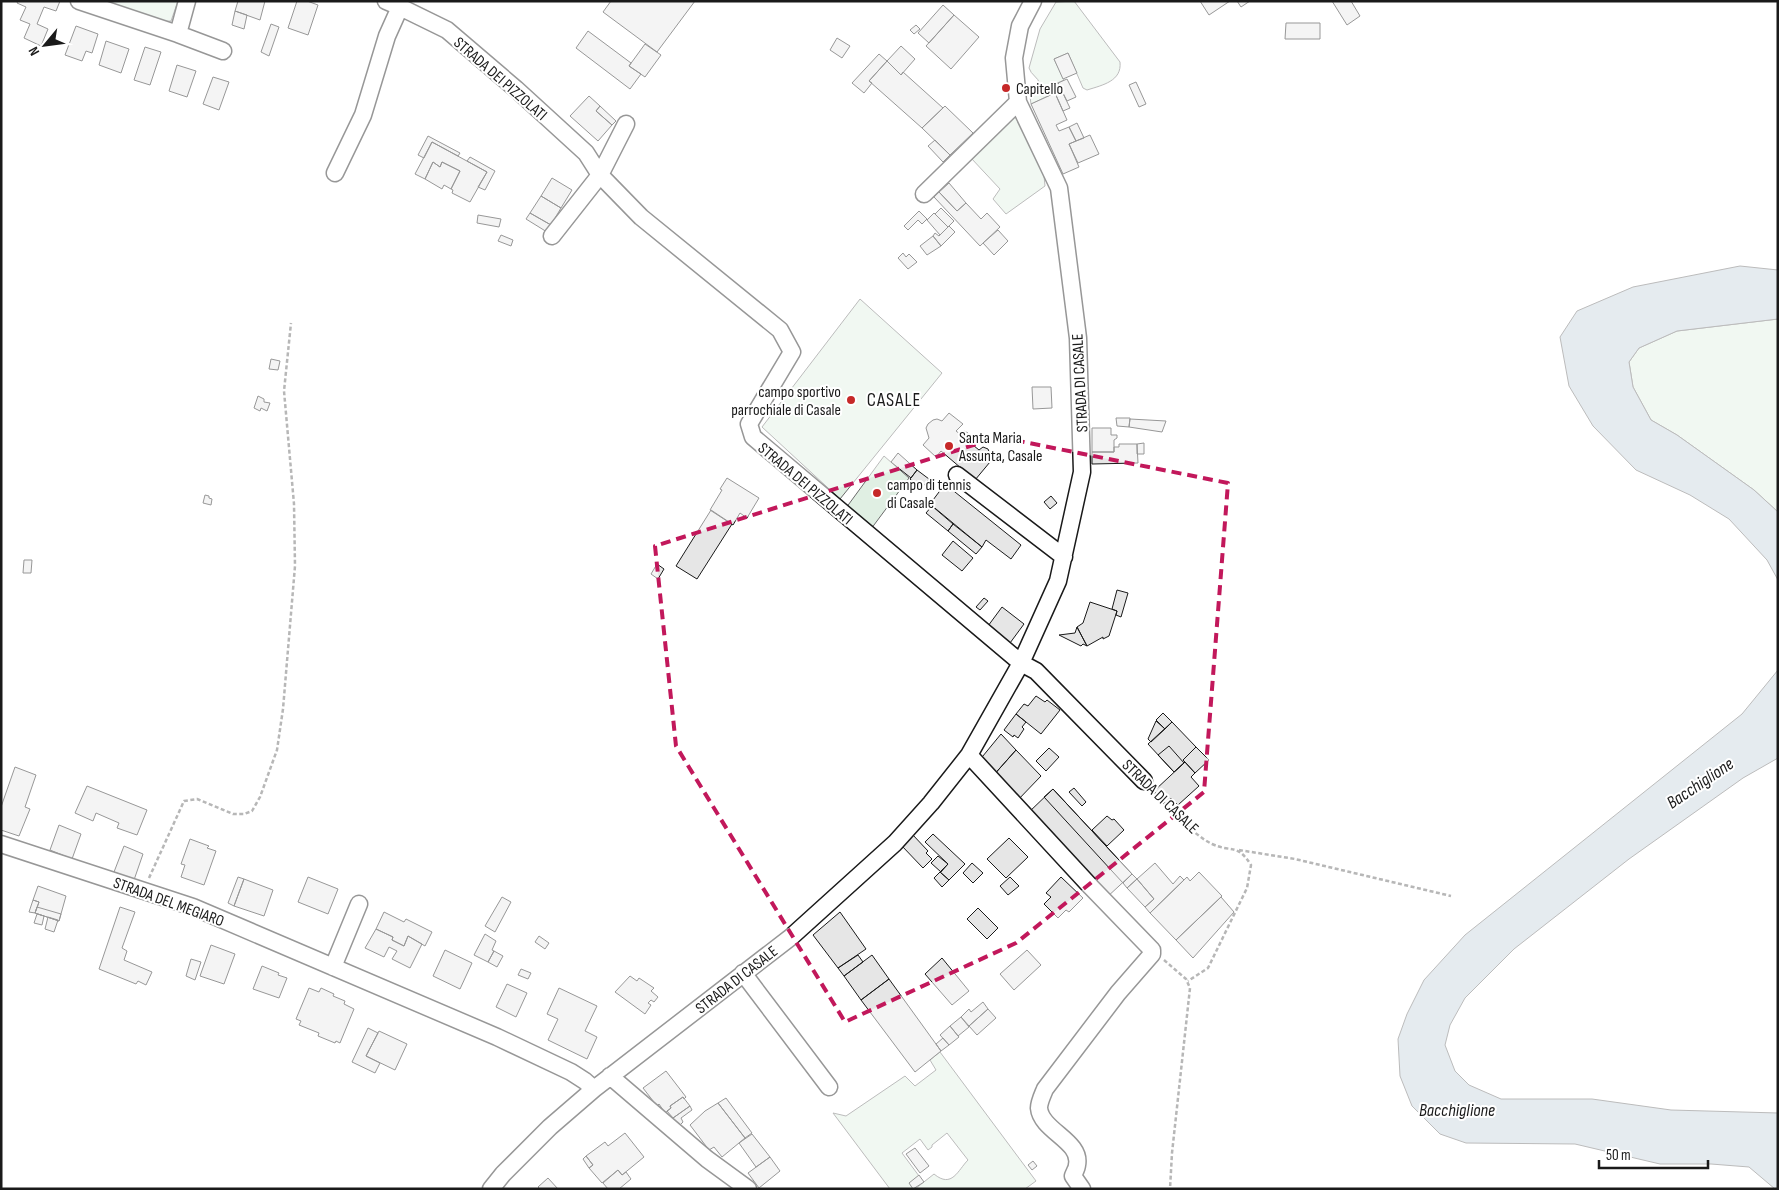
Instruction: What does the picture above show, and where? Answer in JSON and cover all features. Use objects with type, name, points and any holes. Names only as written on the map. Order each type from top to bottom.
[{"type":"street","points":[[79,1],[223,51]]},
{"type":"street","points":[[178,34],[188,1]]},
{"type":"street","name":"STRADA DI CASALE","points":[[491,1189],[503,1174],[550,1127],[594,1089],[791,937],[895,843],[931,803],[969,755],[1022,663],[1058,581],[1082,472],[1078,338],[1059,188],[1018,102],[1014,58],[1020,26],[1034,1]]},
{"type":"street","points":[[335,172],[364,115],[387,36],[393,4]]},
{"type":"street","name":"STRADA DEI PIZZOLATI","points":[[393,4],[447,30],[516,89],[586,153],[600,175],[641,217],[780,330],[792,352],[748,424],[753,437],[1022,663]]},
{"type":"street","points":[[924,194],[1018,102]]},
{"type":"street","points":[[552,236],[600,175],[626,124]]},
{"type":"street","points":[[957,476],[1064,557]]},
{"type":"street","name":"STRADA DI CASALE","points":[[1022,663],[1036,671],[1144,781]]},
{"type":"street","points":[[969,755],[1152,950],[1152,954],[1118,993],[1045,1089],[1039,1106],[1042,1117],[1054,1132],[1069,1144],[1076,1155],[1078,1165],[1073,1176],[1082,1189]]},
{"type":"street","name":"STRADA DEL MEGIARO","points":[[1,844],[193,907],[444,1013],[571,1072],[594,1089]]},
{"type":"street","points":[[333,967],[358,904]]},
{"type":"street","points":[[743,974],[829,1088]]},
{"type":"street","points":[[610,1076],[700,1152],[748,1189]]},
{"type":"path","points":[[143,890],[184,801],[197,799],[233,814],[244,814],[252,811],[260,797],[277,750],[283,709],[295,566],[294,504],[284,391],[291,323]]},
{"type":"path","name":"STRADA DI CASALE","points":[[1144,781],[1184,824],[1213,844],[1237,850],[1295,859],[1451,896]]},
{"type":"path","points":[[1188,982],[1208,968],[1247,888],[1251,865],[1245,856],[1237,850]]},
{"type":"path","points":[[1152,950],[1186,979],[1190,988],[1172,1153],[1170,1189]]},
{"type":"highlighted area","points":[[999,437],[1228,483],[1204,792],[1016,943],[845,1022],[676,746],[655,546]]},
{"type":"green space","points":[[99,1],[178,1],[171,21],[158,22]]},
{"type":"green space","points":[[1074,1],[1120,62],[1118,74],[1110,81],[1087,90],[1083,88],[1068,53],[1054,59],[1064,80],[1045,89],[1048,96],[1031,104],[1029,90],[1040,84],[1029,68],[1040,29],[1056,2]]},
{"type":"green space","points":[[1014,116],[1017,116],[1044,176],[1045,186],[1006,214],[993,199],[1000,189],[971,158]]},
{"type":"green space","name":"campo sportivo parrochiale di Casale","points":[[860,299],[942,373],[840,499],[762,427]]},
{"type":"green space","points":[[1778,319],[1778,512],[1754,490],[1677,435],[1651,420],[1633,387],[1629,362],[1639,348],[1677,331]]},
{"type":"green space","name":"campo di tennis di Casale","points":[[884,456],[909,478],[871,529],[846,508]]},
{"type":"green space","points":[[940,1052],[1036,1181],[1025,1189],[915,1189],[934,1174],[946,1180],[950,1179],[958,1173],[968,1160],[947,1133],[928,1150],[920,1139],[902,1153],[919,1176],[913,1189],[890,1189],[833,1113],[846,1116],[905,1076],[915,1086],[936,1070],[930,1060]]},
{"type":"water","points":[[1740,266],[1778,270],[1778,319],[1677,331],[1639,348],[1629,362],[1633,387],[1651,420],[1677,435],[1754,490],[1778,512],[1778,580],[1767,560],[1729,519],[1690,495],[1636,470],[1593,426],[1569,386],[1560,337],[1577,311],[1633,287]]},
{"type":"water","name":"Bacchiglione","points":[[1778,670],[1778,758],[1743,778],[1629,859],[1514,949],[1465,998],[1450,1025],[1445,1045],[1455,1071],[1469,1085],[1501,1099],[1592,1099],[1671,1110],[1778,1113],[1778,1189],[1775,1189],[1749,1167],[1711,1164],[1660,1164],[1575,1144],[1466,1143],[1440,1134],[1412,1106],[1400,1076],[1398,1039],[1407,1014],[1424,980],[1465,935],[1742,714]]},
{"type":"building","points":[[18,1],[60,1],[56,11],[44,7],[37,24],[48,29],[41,46],[24,38],[30,24],[20,20],[26,7],[17,3]]},
{"type":"building","points":[[238,1],[265,1],[260,20],[235,11]]},
{"type":"building","points":[[297,1],[307,1],[318,5],[308,35],[288,28]]},
{"type":"building","points":[[611,1],[695,1],[657,52],[603,12]]},
{"type":"building","points":[[1200,1],[1230,1],[1209,15]]},
{"type":"building","points":[[1237,1],[1250,1],[1241,7]]},
{"type":"building","points":[[1332,1],[1351,1],[1360,16],[1347,25]]},
{"type":"building","points":[[943,5],[954,15],[929,43],[918,33]]},
{"type":"building","points":[[235,11],[247,15],[244,29],[232,25]]},
{"type":"building","points":[[954,15],[979,37],[951,69],[926,46]]},
{"type":"building","points":[[1286,23],[1320,23],[1320,39],[1285,39]]},
{"type":"building","points":[[271,24],[279,27],[269,56],[261,52]]},
{"type":"building","points":[[916,25],[920,29],[914,34],[910,30]]},
{"type":"building","points":[[76,26],[98,34],[92,53],[86,51],[82,61],[65,55]]},
{"type":"building","points":[[588,31],[631,63],[629,66],[641,74],[630,89],[576,48]]},
{"type":"building","points":[[837,38],[850,46],[842,58],[830,50]]},
{"type":"building","points":[[106,41],[129,49],[121,73],[99,65]]},
{"type":"building","points":[[645,44],[661,55],[645,77],[629,66]]},
{"type":"building","points":[[901,46],[915,59],[901,75],[887,61]]},
{"type":"building","points":[[145,47],[161,52],[150,85],[134,80]]},
{"type":"building","points":[[1068,53],[1077,73],[1063,79],[1054,59]]},
{"type":"building","points":[[879,54],[887,61],[869,81],[872,83],[864,93],[852,83]]},
{"type":"building","points":[[887,61],[901,75],[903,72],[943,108],[922,128],[869,81]]},
{"type":"building","points":[[177,65],[196,71],[187,97],[169,91]]},
{"type":"building","points":[[213,77],[229,82],[219,110],[203,104]]},
{"type":"building","points":[[1067,79],[1076,97],[1067,101],[1058,83]]},
{"type":"building","points":[[1136,82],[1146,104],[1139,107],[1129,85]]},
{"type":"building","points":[[1058,83],[1070,108],[1063,111],[1055,93],[1048,96],[1045,89]]},
{"type":"building","points":[[1055,93],[1067,120],[1056,125],[1059,131],[1069,127],[1076,141],[1069,144],[1079,167],[1063,174],[1031,104]]},
{"type":"building","points":[[589,96],[600,106],[596,111],[612,125],[598,141],[570,116]]},
{"type":"building","points":[[600,106],[616,121],[612,125],[596,111]]},
{"type":"building","points":[[945,106],[973,133],[950,155],[922,128]]},
{"type":"building","points":[[1077,123],[1084,138],[1076,141],[1069,127]]},
{"type":"building","points":[[1090,135],[1099,154],[1078,163],[1069,144]]},
{"type":"building","points":[[428,136],[460,153],[458,156],[432,142],[424,158],[418,155]]},
{"type":"building","points":[[935,140],[950,155],[943,162],[928,146]]},
{"type":"building","points":[[432,142],[487,172],[470,202],[452,193],[453,190],[451,189],[460,171],[442,162],[440,167],[433,162],[425,179],[415,174]]},
{"type":"building","points":[[470,157],[495,171],[485,190],[478,187],[487,172],[467,161]]},
{"type":"building","points":[[433,162],[440,167],[442,162],[460,171],[451,189],[444,185],[442,189],[425,179]]},
{"type":"building","points":[[552,178],[572,190],[561,208],[541,196]]},
{"type":"building","points":[[949,183],[966,203],[957,211],[939,192]]},
{"type":"building","points":[[939,192],[957,211],[966,203],[981,219],[987,213],[1000,227],[980,246],[934,197]]},
{"type":"building","points":[[541,196],[561,208],[551,225],[530,213]]},
{"type":"building","points":[[941,208],[954,221],[948,227],[935,214]]},
{"type":"building","points":[[919,211],[927,219],[922,224],[918,220],[908,230],[904,226]]},
{"type":"building","points":[[530,213],[551,225],[547,232],[526,219]]},
{"type":"building","points":[[934,213],[948,227],[940,235],[927,220]]},
{"type":"building","points":[[478,215],[501,219],[499,227],[477,223]]},
{"type":"building","points":[[949,226],[955,232],[941,246],[933,236],[935,233],[939,236]]},
{"type":"building","points":[[998,230],[1008,241],[994,255],[983,243]]},
{"type":"building","points":[[501,235],[513,240],[511,246],[498,241]]},
{"type":"building","points":[[933,236],[941,246],[927,255],[920,246]]},
{"type":"building","points":[[903,253],[906,257],[909,254],[917,262],[908,269],[898,258]]},
{"type":"building","points":[[271,359],[280,361],[278,370],[269,369]]},
{"type":"building","points":[[1032,387],[1051,387],[1052,408],[1033,409]]},
{"type":"building","points":[[258,396],[264,399],[264,402],[270,403],[267,411],[261,408],[260,411],[254,408]]},
{"type":"building","name":"Santa Maria Assunta, Casale","points":[[949,413],[963,424],[956,431],[960,434],[964,431],[968,433],[970,436],[968,441],[979,450],[983,447],[988,449],[990,454],[986,458],[990,462],[975,480],[941,451],[936,457],[923,445],[929,438],[926,428],[928,424],[937,419],[942,421]]},
{"type":"building","points":[[1116,418],[1130,418],[1129,427],[1117,426]]},
{"type":"building","points":[[1130,419],[1166,421],[1162,432],[1129,427]]},
{"type":"building","points":[[1092,428],[1111,428],[1111,435],[1117,435],[1117,438],[1114,440],[1114,452],[1092,452]]},
{"type":"building","points":[[1144,443],[1144,454],[1137,454],[1137,444]]},
{"type":"building","points":[[1119,444],[1137,444],[1138,463],[1092,464],[1092,452],[1114,452],[1114,447],[1119,447]]},
{"type":"building","points":[[898,453],[917,470],[911,478],[891,462]]},
{"type":"building","points":[[917,470],[929,479],[921,489],[910,479]]},
{"type":"building","points":[[727,478],[759,498],[747,518],[740,513],[733,525],[710,510]]},
{"type":"building","points":[[945,484],[1021,545],[1011,559],[986,540],[982,547],[930,504]]},
{"type":"building","points":[[205,495],[212,499],[211,505],[203,503]]},
{"type":"building","points":[[1051,496],[1057,503],[1050,509],[1044,502]]},
{"type":"building","points":[[932,506],[953,524],[948,531],[926,513]]},
{"type":"building","points":[[711,510],[732,524],[697,579],[676,566]]},
{"type":"building","points":[[953,524],[982,547],[976,554],[948,531]]},
{"type":"building","points":[[953,541],[973,558],[962,571],[942,555]]},
{"type":"building","points":[[24,560],[32,560],[31,573],[23,573]]},
{"type":"building","points":[[657,564],[664,569],[658,579],[651,574]]},
{"type":"building","points":[[1117,590],[1128,593],[1121,617],[1116,615],[1117,611],[1112,609]]},
{"type":"building","points":[[984,598],[988,601],[980,610],[976,607]]},
{"type":"building","points":[[1090,602],[1117,611],[1109,636],[1103,639],[1103,637],[1087,646],[1077,627],[1083,623]]},
{"type":"building","points":[[1002,607],[1024,624],[1010,643],[988,626]]},
{"type":"building","points":[[1077,627],[1087,646],[1083,644],[1081,646],[1059,635],[1075,633]]},
{"type":"building","points":[[1036,696],[1045,702],[1047,700],[1060,710],[1041,734],[1016,714],[1024,704],[1028,706]]},
{"type":"building","points":[[1163,713],[1172,722],[1165,729],[1156,720]]},
{"type":"building","points":[[1016,714],[1026,722],[1018,738],[1014,735],[1013,737],[1004,730]]},
{"type":"building","points":[[1156,721],[1165,729],[1151,742],[1148,739]]},
{"type":"building","points":[[1172,722],[1196,747],[1183,760],[1185,762],[1174,772],[1148,744]]},
{"type":"building","points":[[1001,734],[1016,750],[992,777],[978,762]]},
{"type":"building","points":[[1169,746],[1184,763],[1174,772],[1158,755]]},
{"type":"building","points":[[1196,747],[1209,760],[1195,773],[1183,760]]},
{"type":"building","points":[[1049,748],[1059,757],[1046,771],[1036,761]]},
{"type":"building","points":[[1016,750],[1041,776],[1015,803],[992,777]]},
{"type":"building","points":[[1185,762],[1195,773],[1191,777],[1199,786],[1178,805],[1171,798],[1166,803],[1154,791]]},
{"type":"building","points":[[15,767],[36,775],[25,807],[30,809],[19,836],[1,830],[1,807]]},
{"type":"building","points":[[87,786],[147,810],[137,835],[117,828],[119,823],[96,813],[93,821],[75,813]]},
{"type":"building","points":[[1074,788],[1086,802],[1082,806],[1069,792]]},
{"type":"building","points":[[1053,789],[1132,874],[1123,883],[1044,797]]},
{"type":"building","points":[[1053,789],[1132,874],[1106,898],[1027,814]]},
{"type":"building","points":[[1107,816],[1112,820],[1114,819],[1124,830],[1107,846],[1092,830]]},
{"type":"building","points":[[59,825],[81,834],[72,859],[50,850]]},
{"type":"building","points":[[912,834],[928,851],[926,853],[932,859],[923,868],[901,845]]},
{"type":"building","points":[[933,834],[965,864],[949,880],[940,872],[948,864],[925,842]]},
{"type":"building","points":[[1009,838],[1028,857],[1006,878],[987,859]]},
{"type":"building","points":[[190,839],[209,846],[207,848],[216,851],[204,885],[181,877],[185,865],[181,864]]},
{"type":"building","points":[[124,846],[143,854],[134,880],[114,872]]},
{"type":"building","points":[[938,856],[948,864],[941,872],[931,863]]},
{"type":"building","points":[[972,863],[983,873],[973,883],[963,873]]},
{"type":"building","points":[[1155,863],[1173,884],[1180,876],[1184,880],[1150,913],[1145,907],[1154,899],[1137,879]]},
{"type":"building","points":[[940,872],[949,880],[942,887],[934,878]]},
{"type":"building","points":[[1199,872],[1222,896],[1176,940],[1150,913],[1187,877],[1190,881]]},
{"type":"building","points":[[1132,874],[1137,879],[1127,888],[1123,883]]},
{"type":"building","points":[[238,877],[244,879],[234,906],[228,903]]},
{"type":"building","points":[[308,877],[338,889],[328,914],[298,902]]},
{"type":"building","points":[[1010,877],[1019,886],[1008,895],[1000,886]]},
{"type":"building","points":[[1061,877],[1083,898],[1069,912],[1066,910],[1058,918],[1044,904],[1051,897],[1046,893]]},
{"type":"building","points":[[244,879],[273,890],[264,916],[234,906]]},
{"type":"building","points":[[1137,879],[1154,899],[1145,907],[1127,888]]},
{"type":"building","points":[[38,886],[66,896],[59,921],[35,913],[39,902],[33,900]]},
{"type":"building","points":[[502,897],[511,902],[495,932],[485,926]]},
{"type":"building","points":[[1221,897],[1234,912],[1193,958],[1176,940]]},
{"type":"building","points":[[33,900],[39,902],[35,913],[29,912]]},
{"type":"building","points":[[37,907],[61,914],[59,921],[35,913]]},
{"type":"building","points":[[120,907],[135,912],[122,948],[127,951],[124,960],[152,972],[146,985],[138,981],[136,984],[99,969]]},
{"type":"building","points":[[978,908],[998,928],[987,939],[967,919]]},
{"type":"building","points":[[384,912],[404,922],[406,919],[432,932],[425,946],[408,936],[404,946],[392,940],[393,937],[376,929]]},
{"type":"building","points":[[840,912],[866,949],[838,968],[813,935]]},
{"type":"building","points":[[37,914],[44,916],[42,925],[34,923]]},
{"type":"building","points":[[48,917],[58,920],[54,932],[45,929]]},
{"type":"building","points":[[376,929],[393,937],[392,940],[404,946],[408,936],[422,944],[410,968],[392,959],[397,951],[389,947],[384,957],[365,948]]},
{"type":"building","points":[[485,934],[496,941],[492,950],[494,951],[488,962],[474,955]]},
{"type":"building","points":[[539,936],[549,943],[545,949],[535,942]]},
{"type":"building","points":[[211,945],[235,954],[224,984],[200,976]]},
{"type":"building","points":[[445,950],[472,963],[460,989],[433,976]]},
{"type":"building","points":[[1027,950],[1041,965],[1014,990],[1000,974]]},
{"type":"building","points":[[494,951],[503,956],[497,967],[488,962]]},
{"type":"building","points":[[858,955],[863,962],[844,976],[838,968]]},
{"type":"building","points":[[872,955],[889,979],[861,1000],[844,976]]},
{"type":"building","points":[[942,958],[969,991],[952,1005],[925,974]]},
{"type":"building","points":[[191,959],[201,962],[195,980],[186,976]]},
{"type":"building","points":[[262,966],[287,978],[279,998],[253,989]]},
{"type":"building","points":[[521,969],[531,973],[528,979],[518,975]]},
{"type":"building","points":[[630,976],[637,981],[639,978],[654,988],[651,991],[658,997],[654,1002],[651,1000],[648,1003],[651,1005],[645,1014],[615,992]]},
{"type":"building","points":[[889,979],[941,1051],[915,1072],[861,1000]]},
{"type":"building","points":[[507,984],[527,993],[516,1017],[496,1007]]},
{"type":"building","points":[[309,988],[319,992],[321,988],[334,994],[333,996],[345,1001],[344,1004],[354,1009],[340,1043],[336,1041],[335,1043],[318,1036],[319,1033],[299,1025],[301,1021],[296,1019]]},
{"type":"building","points":[[559,988],[597,1006],[585,1031],[597,1037],[587,1059],[548,1040],[558,1019],[547,1014]]},
{"type":"building","points":[[983,1002],[988,1009],[969,1026],[961,1017],[969,1009],[971,1012]]},
{"type":"building","points":[[988,1009],[996,1018],[977,1035],[969,1026]]},
{"type":"building","points":[[961,1017],[969,1027],[958,1036],[950,1026]]},
{"type":"building","points":[[950,1026],[959,1037],[949,1045],[940,1035]]},
{"type":"building","points":[[368,1028],[378,1033],[366,1056],[380,1063],[375,1073],[352,1062]]},
{"type":"building","points":[[379,1031],[407,1044],[395,1070],[366,1056]]},
{"type":"building","points":[[943,1038],[949,1045],[941,1051],[936,1044]]},
{"type":"building","points":[[666,1071],[686,1097],[670,1106],[671,1108],[665,1113],[643,1088]]},
{"type":"building","points":[[683,1097],[690,1106],[673,1118],[667,1111],[671,1108],[670,1106]]},
{"type":"building","points":[[726,1098],[752,1133],[745,1138],[718,1103]]},
{"type":"building","points":[[718,1103],[745,1138],[722,1157],[714,1147],[709,1150],[690,1125],[705,1111]]},
{"type":"building","points":[[690,1106],[692,1110],[681,1118],[683,1122],[679,1126],[673,1118]]},
{"type":"building","points":[[625,1133],[644,1157],[622,1175],[618,1170],[602,1183],[589,1168],[593,1165],[586,1156],[605,1142],[608,1146]]},
{"type":"building","points":[[752,1134],[770,1157],[756,1167],[739,1143]]},
{"type":"building","points":[[915,1148],[929,1166],[920,1173],[906,1154]]},
{"type":"building","points":[[586,1156],[593,1165],[589,1168],[583,1159]]},
{"type":"building","points":[[770,1157],[780,1171],[759,1188],[748,1173]]},
{"type":"building","points":[[1033,1161],[1037,1166],[1032,1170],[1028,1165]]},
{"type":"building","points":[[618,1170],[622,1175],[626,1172],[631,1179],[619,1189],[608,1189],[603,1183]]},
{"type":"building","points":[[919,1175],[924,1182],[913,1189],[909,1183]]},
{"type":"building","points":[[548,1178],[558,1189],[540,1189],[538,1187]]},
{"type":"place","name":"Capitello","points":[[1006,88]]},
{"type":"place","name":"campo sportivo parrochiale di Casale","points":[[851,400]]},
{"type":"place","name":"Santa Maria Assunta, Casale","points":[[949,446]]},
{"type":"place","name":"campo di tennis di Casale","points":[[877,493]]},
{"type":"district","name":"CASALE","points":[[894,399]]}]
